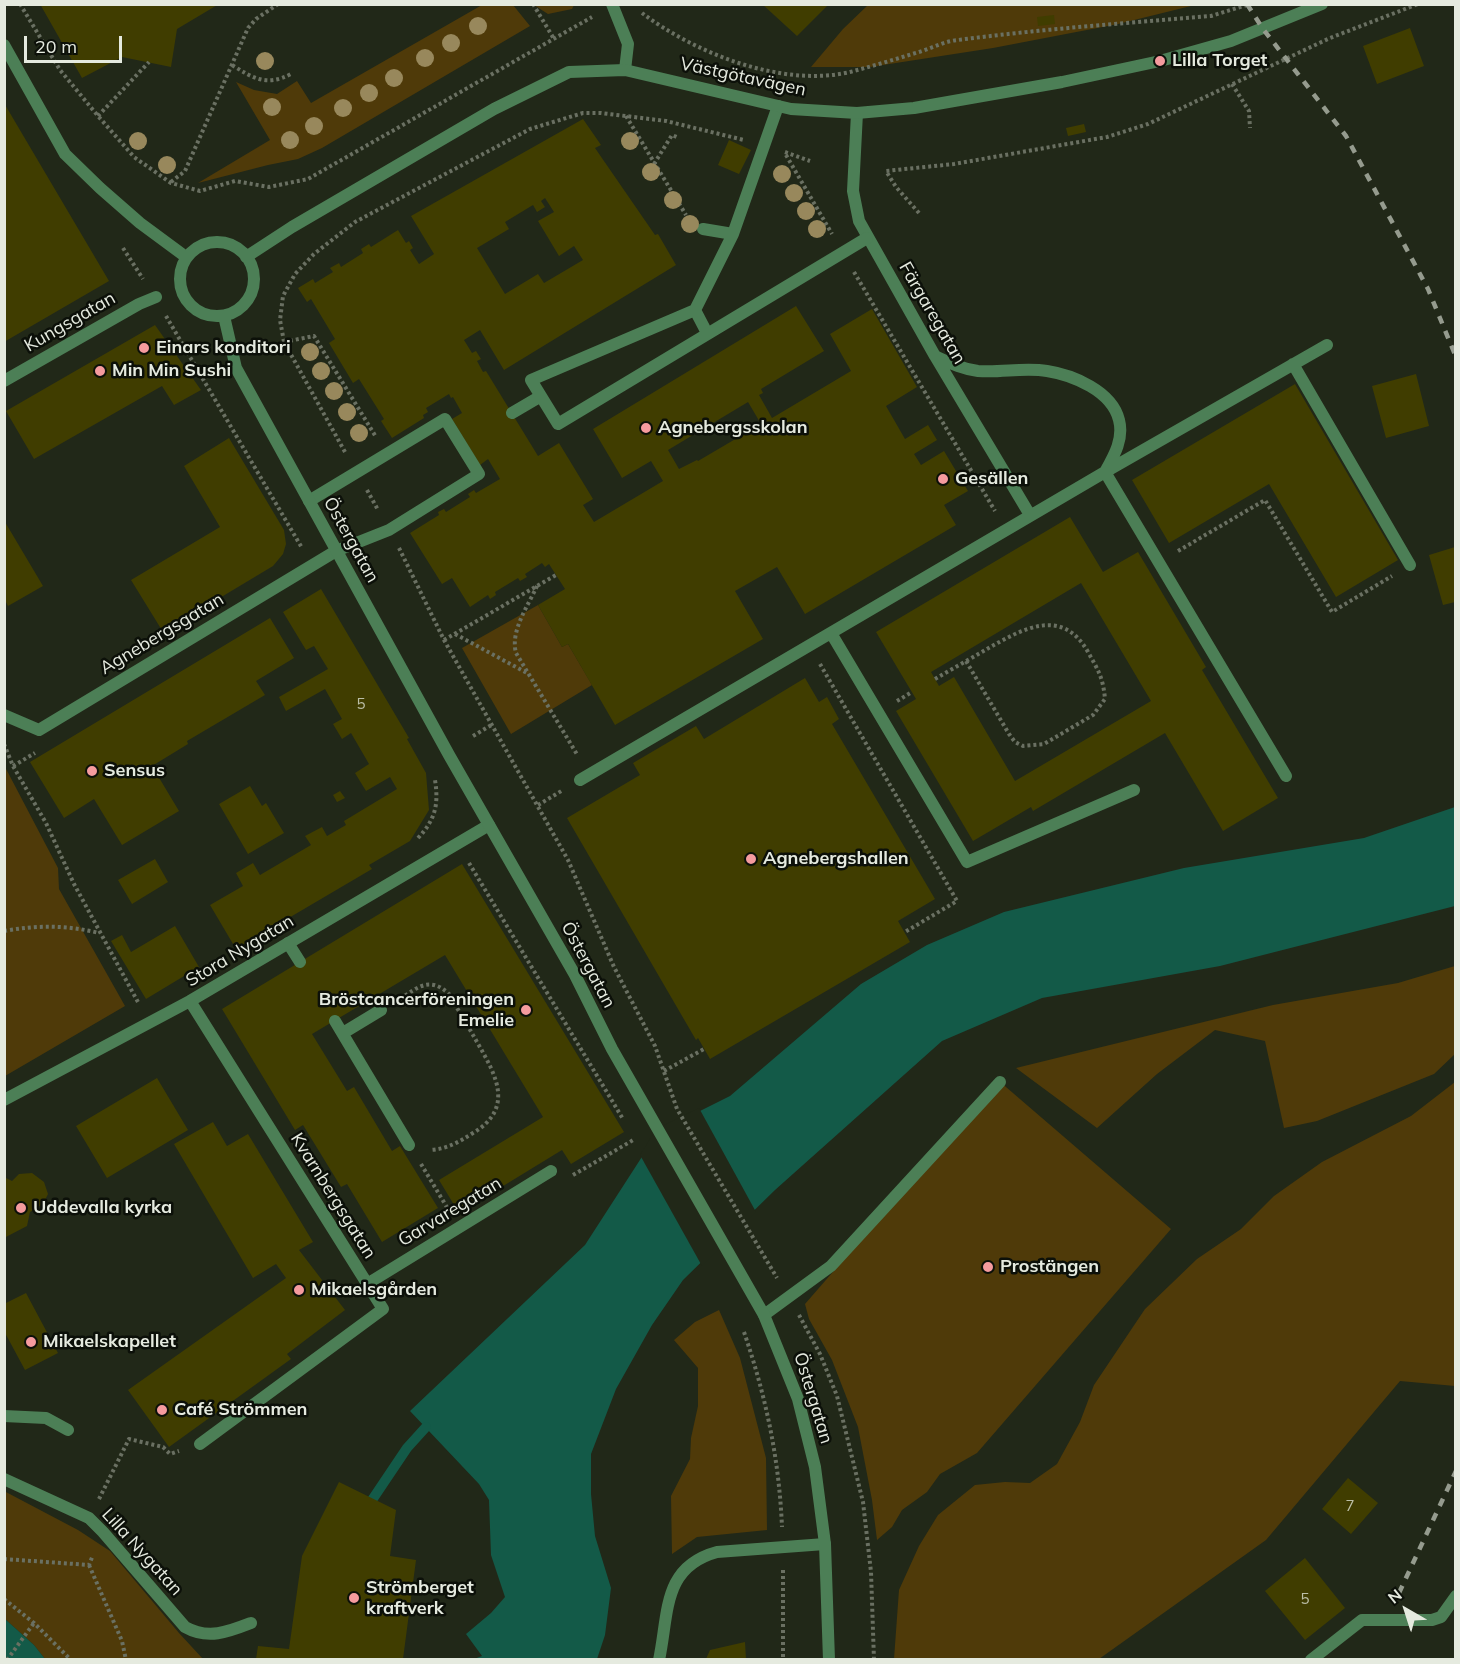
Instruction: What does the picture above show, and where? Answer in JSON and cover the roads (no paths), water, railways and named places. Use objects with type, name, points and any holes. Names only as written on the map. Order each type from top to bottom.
[{"type":"street","points":[[612,4],[628,44],[625,70]]},
{"type":"street","name":"Västgötavägen","points":[[246,257],[494,109],[569,72],[625,70],[791,109],[857,113],[914,108],[1039,86],[1160,61],[1231,41],[1322,4]]},
{"type":"street","points":[[4,45],[66,154],[140,223],[186,258]]},
{"type":"street","points":[[778,106],[733,234],[695,310],[531,380],[558,424],[867,238]]},
{"type":"street","name":"Färgaregatan","points":[[857,113],[854,191],[859,221],[935,356],[1030,515]]},
{"type":"street","points":[[703,229],[733,234]]},
{"type":"street","points":[[216,242],[238,249],[246,257],[252,268],[254,281],[245,303],[235,311],[224,316],[211,316],[199,312],[186,299],[180,281],[181,269],[186,258],[195,249],[216,242]]},
{"type":"street","name":"Kungsgatan","points":[[4,381],[139,304],[156,297]]},
{"type":"street","points":[[695,310],[707,333]]},
{"type":"street","name":"Östergatan","points":[[224,316],[236,368],[489,825],[575,975],[612,1049],[752,1290],[764,1315],[798,1399],[815,1467],[825,1544],[829,1659]]},
{"type":"street","points":[[584,777],[1030,515],[1327,345]]},
{"type":"street","points":[[935,356],[956,366],[980,371],[1047,370],[1067,375],[1098,392],[1109,403],[1119,419],[1120,436],[1116,454],[1105,472]]},
{"type":"street","points":[[1293,364],[1410,565]]},
{"type":"street","points":[[512,413],[541,396]]},
{"type":"street","points":[[309,501],[357,473],[384,450],[445,419],[463,443],[478,474],[389,530],[336,551]]},
{"type":"street","points":[[1105,472],[1286,776]]},
{"type":"street","name":"Agnebergsgatan","points":[[4,715],[39,730],[336,551]]},
{"type":"street","points":[[831,633],[967,862],[1134,790]]},
{"type":"street","name":"Stora Nygatan","points":[[4,1100],[190,1001],[489,825]]},
{"type":"street","points":[[288,943],[300,962]]},
{"type":"street","name":"Kvarnbergsgatan","points":[[190,1001],[383,1309],[200,1444]]},
{"type":"street","points":[[343,1033],[381,1010]]},
{"type":"street","points":[[335,1021],[409,1145]]},
{"type":"street","points":[[764,1315],[831,1266],[1000,1082]]},
{"type":"street","name":"Garvaregatan","points":[[367,1284],[551,1171]]},
{"type":"street","points":[[4,1416],[45,1418],[68,1430]]},
{"type":"street","name":"Lilla Nygatan","points":[[4,1479],[88,1518],[103,1532],[185,1628],[195,1633],[217,1635],[251,1623]]},
{"type":"street","points":[[659,1659],[670,1594],[678,1577],[687,1566],[701,1556],[717,1552],[825,1544]]},
{"type":"street","points":[[1311,1659],[1362,1620],[1432,1620],[1441,1617],[1455,1596]]},
{"type":"water","points":[[1455,807],[1455,906],[1220,966],[1042,998],[942,1041],[775,1190],[683,1280],[652,1325],[616,1389],[591,1454],[591,1494],[595,1536],[611,1588],[605,1635],[597,1659],[474,1659],[482,1656],[466,1634],[491,1613],[505,1597],[491,1555],[489,1500],[479,1484],[410,1411],[585,1245],[658,1132],[730,1096],[861,984],[927,945],[1004,912],[1184,868],[1364,838]]},
{"type":"water","points":[[5,1619],[34,1645],[45,1659],[5,1659]]},
{"type":"waterway","points":[[366,1509],[407,1448],[426,1427]]},
{"type":"railway","points":[[1247,4],[1263,29],[1346,136],[1428,289],[1456,357]]},
{"type":"railway","points":[[1399,1593],[1456,1471]]},
{"type":"place","name":"Lilla Torget","points":[[1160,61]]},
{"type":"place","name":"Einars konditori","points":[[144,348]]},
{"type":"place","name":"Min Min Sushi","points":[[100,371]]},
{"type":"place","name":"Agnebergsskolan","points":[[646,428]]},
{"type":"place","name":"Gesällen","points":[[943,479]]},
{"type":"place","name":"Sensus","points":[[92,771]]},
{"type":"place","name":"Agnebergshallen","points":[[751,859]]},
{"type":"place","name":"Bröstcancerföreningen Emelie","points":[[526,1010]]},
{"type":"place","name":"Uddevalla kyrka","points":[[21,1208]]},
{"type":"place","name":"Prostängen","points":[[988,1267]]},
{"type":"place","name":"Mikaelsgården","points":[[299,1290]]},
{"type":"place","name":"Mikaelskapellet","points":[[31,1342]]},
{"type":"place","name":"Café Strömmen","points":[[162,1410]]},
{"type":"place","name":"Strömberget kraftverk","points":[[354,1598]]}]
